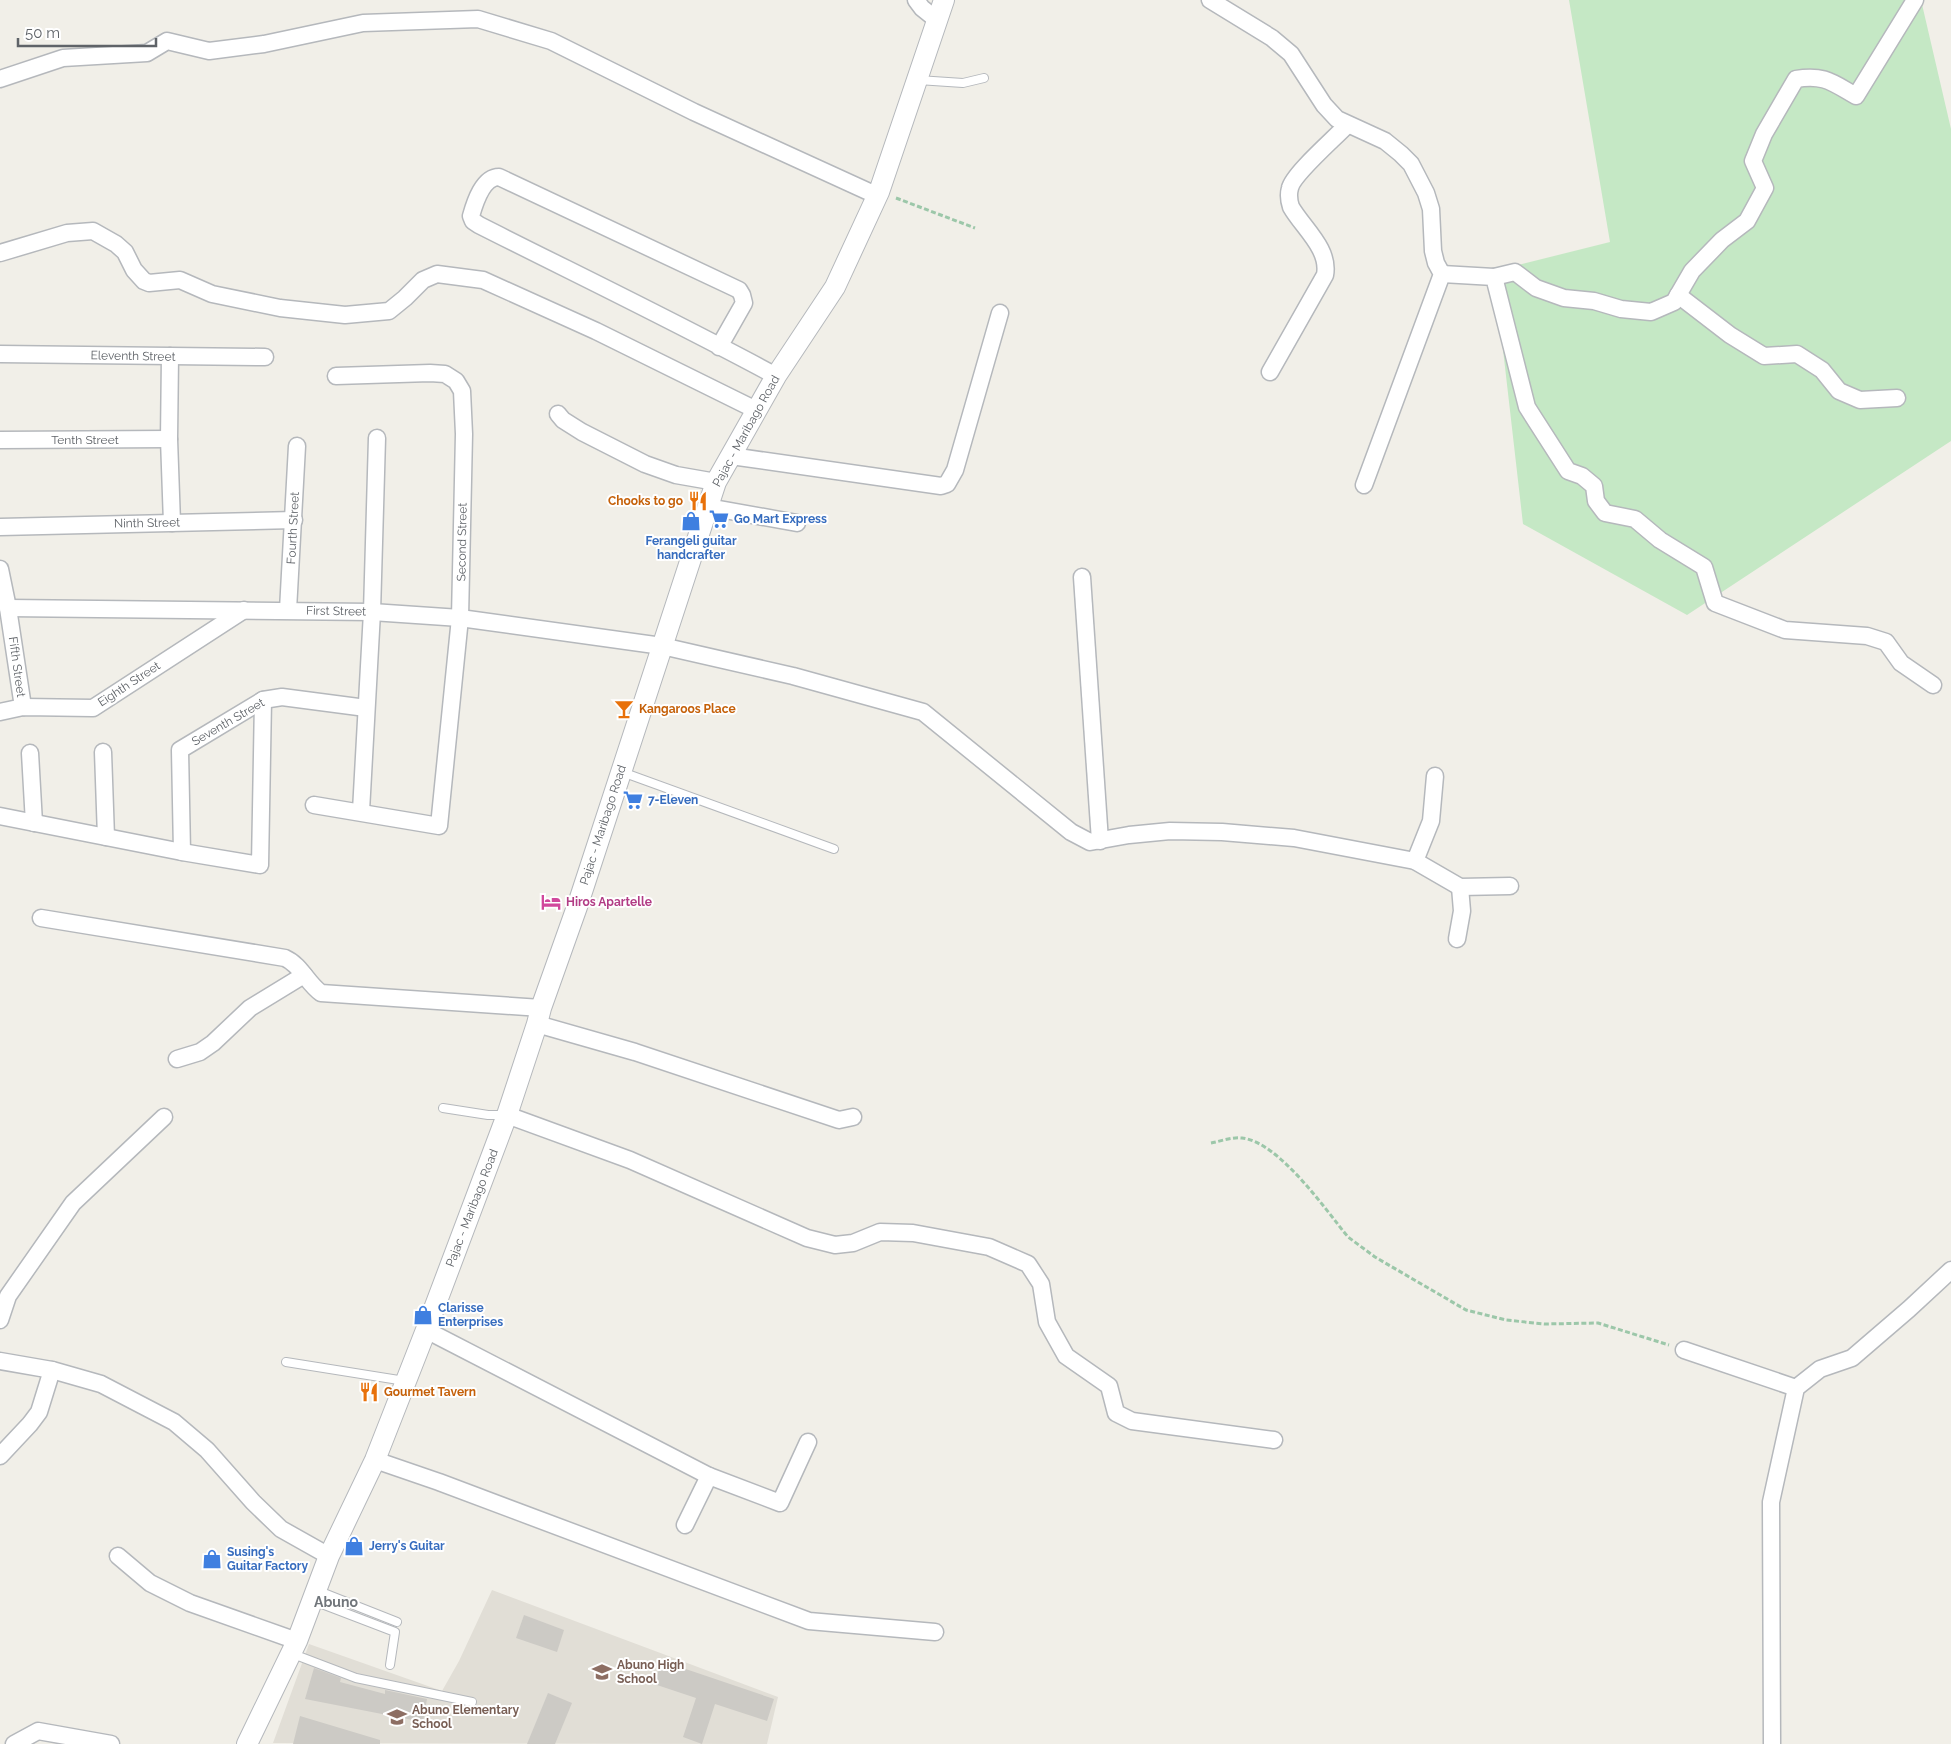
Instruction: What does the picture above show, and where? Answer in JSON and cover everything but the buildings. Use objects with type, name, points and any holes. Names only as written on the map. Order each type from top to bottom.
[{"type":"street","points":[[916,0],[922,8],[937,20]]},
{"type":"street","name":"Pajac - Maribago Road","points":[[247,1744],[294,1647],[330,1556],[375,1460],[508,1115],[716,482],[776,376],[835,287],[878,194],[944,0]]},
{"type":"street","points":[[1210,0],[1282,46],[1301,66],[1324,104],[1337,119],[1385,141],[1393,147],[1411,164],[1426,193],[1431,209],[1433,251],[1442,274],[1364,485]]},
{"type":"street","points":[[1442,274],[1494,277],[1515,272],[1536,288],[1564,298],[1594,300],[1621,309],[1651,312],[1674,302],[1692,271],[1722,240],[1747,221],[1765,188],[1753,161],[1764,134],[1796,79],[1811,76],[1825,79],[1856,96],[1915,0]]},
{"type":"street","points":[[0,79],[63,58],[147,53],[167,41],[209,51],[264,44],[363,23],[478,19],[551,41],[694,112],[878,194]]},
{"type":"street","points":[[1270,372],[1322,280],[1326,268],[1322,253],[1291,207],[1289,199],[1290,188],[1297,176],[1347,125]]},
{"type":"street","points":[[719,347],[744,303],[739,290],[499,177],[486,181],[471,216],[478,225],[776,376]]},
{"type":"street","points":[[0,253],[67,233],[93,231],[116,244],[125,252],[134,270],[144,281],[149,283],[180,280],[212,294],[280,308],[345,315],[389,311],[422,280],[437,274],[483,280],[596,331],[756,410]]},
{"type":"street","points":[[1494,277],[1527,407],[1568,471],[1582,476],[1594,486],[1596,501],[1605,514],[1635,519],[1660,540],[1704,567],[1715,603],[1785,630],[1867,636],[1886,642],[1900,663],[1933,685]]},
{"type":"street","points":[[1678,295],[1730,335],[1764,356],[1797,354],[1822,370],[1839,391],[1860,400],[1897,398]]},
{"type":"street","points":[[731,456],[941,486],[947,484],[955,470],[1000,313]]},
{"type":"street","name":"Eleventh Street","points":[[0,354],[265,357]]},
{"type":"street","points":[[170,356],[169,439],[172,523]]},
{"type":"street","name":"Second Street","points":[[336,376],[445,374],[456,381],[462,391],[464,434],[460,618],[439,826],[361,812]]},
{"type":"street","points":[[558,414],[582,432],[644,464],[676,475],[716,482]]},
{"type":"street","points":[[314,805],[361,812],[372,612],[377,438]]},
{"type":"street","name":"Tenth Street","points":[[0,440],[169,439]]},
{"type":"street","name":"Fourth Street","points":[[288,610],[297,446]]},
{"type":"street","points":[[708,507],[797,523]]},
{"type":"street","name":"Ninth Street","points":[[0,527],[294,520]]},
{"type":"street","name":"Fifth Street","points":[[0,569],[23,707]]},
{"type":"street","points":[[1082,577],[1100,840],[1170,831],[1214,831],[1294,838],[1415,861],[1460,887],[1510,886]]},
{"type":"street","name":"First Street","points":[[8,608],[372,612],[460,618],[662,646],[793,676],[923,712],[1071,832],[1090,842],[1100,840]]},
{"type":"street","name":"Eighth Street","points":[[0,712],[23,707],[93,708],[244,610]]},
{"type":"street","name":"Seventh Street","points":[[182,852],[180,750],[263,700],[282,697],[366,708]]},
{"type":"street","points":[[0,816],[182,852],[260,865],[263,700]]},
{"type":"street","points":[[103,752],[106,837]]},
{"type":"street","points":[[30,753],[34,823]]},
{"type":"street","points":[[1415,861],[1431,821],[1435,776]]},
{"type":"street","points":[[1457,939],[1462,912],[1460,887]]},
{"type":"street","points":[[41,918],[285,958],[292,961],[315,989],[321,993],[539,1016],[635,1052],[838,1120],[853,1116]]},
{"type":"street","points":[[177,1059],[200,1052],[213,1043],[250,1008],[304,975]]},
{"type":"street","points":[[508,1115],[630,1160],[808,1238],[835,1245],[853,1243],[880,1232],[913,1233],[989,1247],[1028,1264],[1041,1284],[1047,1322],[1066,1356],[1109,1386],[1116,1413],[1132,1421],[1274,1440]]},
{"type":"street","points":[[0,1320],[8,1296],[73,1203],[164,1117]]},
{"type":"street","points":[[1772,1744],[1771,1502],[1796,1388],[1820,1369],[1852,1358],[1951,1270]]},
{"type":"street","points":[[426,1330],[709,1476],[780,1504],[808,1442]]},
{"type":"street","points":[[1684,1350],[1796,1388]]},
{"type":"street","points":[[0,1361],[52,1370],[101,1384],[174,1422],[207,1450],[253,1502],[281,1529],[330,1556]]},
{"type":"street","points":[[0,1456],[39,1412],[52,1370]]},
{"type":"street","points":[[375,1460],[809,1621],[935,1632]]},
{"type":"street","points":[[685,1525],[709,1476]]},
{"type":"street","points":[[118,1556],[150,1583],[190,1603],[294,1647]]},
{"type":"street","points":[[14,1744],[38,1731],[111,1744]]},
{"type":"lane","points":[[918,80],[964,83],[984,78]]},
{"type":"lane","points":[[621,772],[834,849]]},
{"type":"lane","points":[[443,1108],[508,1115]]},
{"type":"lane","points":[[286,1362],[406,1381]]},
{"type":"lane","points":[[314,1595],[398,1622]]},
{"type":"lane","points":[[314,1595],[395,1632],[390,1665]]},
{"type":"lane","points":[[294,1647],[356,1678],[472,1702]]},
{"type":"path","points":[[878,194],[975,228]]},
{"type":"path","points":[[1211,1143],[1243,1138],[1260,1143],[1283,1160],[1348,1237],[1375,1257],[1466,1310],[1506,1320],[1544,1324],[1598,1323],[1684,1350]]},
{"type":"shaded area","name":"Abuno High School","points":[[492,1590],[778,1697],[767,1744],[273,1743],[309,1644],[442,1691],[459,1661]]},
{"type":"green space","points":[[1569,0],[1921,0],[1951,129],[1951,441],[1687,615],[1523,524],[1494,271],[1610,242]]},
{"type":"place","name":"Chooks to go","points":[[698,501]]},
{"type":"place","name":"Go Mart Express","points":[[719,519]]},
{"type":"place","name":"Ferangeli guitar handcrafter","points":[[691,521]]},
{"type":"place","name":"Kangaroos Place","points":[[624,709]]},
{"type":"place","name":"7-Eleven","points":[[633,800]]},
{"type":"place","name":"Hiros Apartelle","points":[[551,902]]},
{"type":"place","name":"Clarisse Enterprises","points":[[423,1315]]},
{"type":"place","name":"Gourmet Tavern","points":[[369,1392]]},
{"type":"place","name":"Jerry's Guitar","points":[[354,1546]]},
{"type":"place","name":"Susing's Guitar Factory","points":[[212,1559]]},
{"type":"place","name":"Abuno High School","points":[[602,1672]]},
{"type":"place","name":"Abuno Elementary School","points":[[397,1717]]},
{"type":"district","name":"Abuno","points":[[336,1602]]}]
